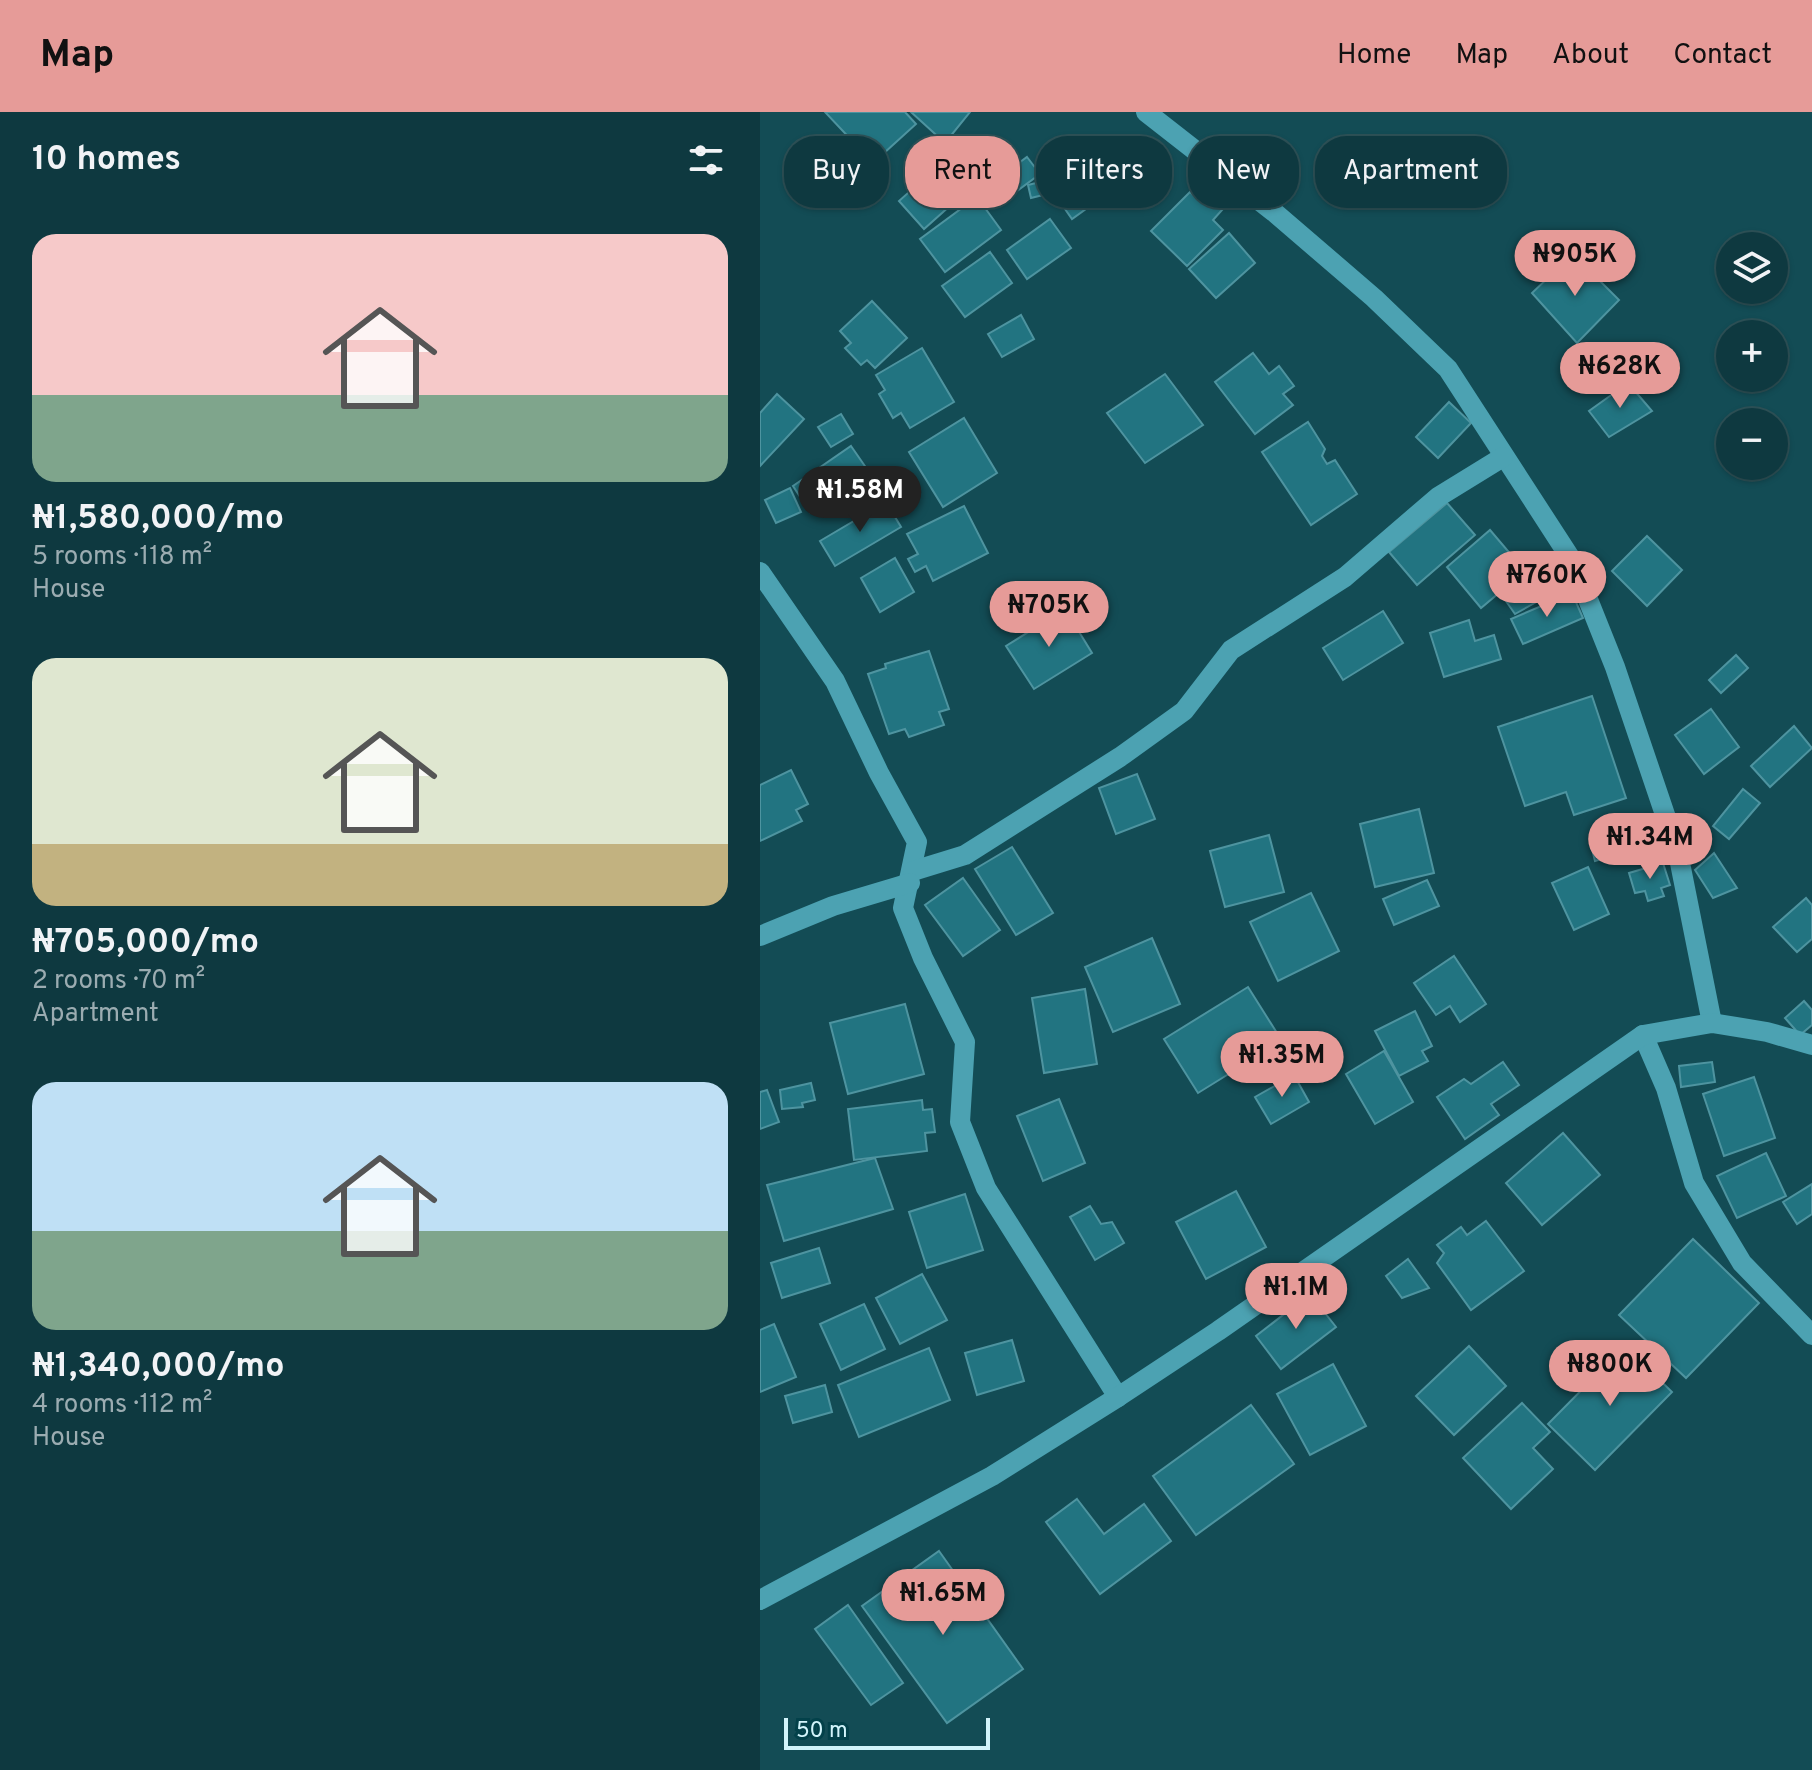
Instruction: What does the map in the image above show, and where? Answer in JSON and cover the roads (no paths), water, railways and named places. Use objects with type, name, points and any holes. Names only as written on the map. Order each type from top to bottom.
[{"type":"street","points":[[1146,112],[1274,212],[1409,330],[1448,369],[1573,562],[1615,667],[1678,853],[1712,1023]]},
{"type":"street","points":[[760,936],[965,855],[1120,757],[1184,711],[1231,650],[1345,577],[1438,497],[1503,457]]},
{"type":"street","points":[[760,572],[835,681],[879,773],[917,842],[903,908],[923,958],[965,1042],[960,1122],[986,1188],[1118,1397]]},
{"type":"street","points":[[760,1600],[992,1476],[1118,1397],[1218,1331],[1643,1035],[1712,1023],[1767,1032],[1812,1045]]},
{"type":"street","points":[[1643,1035],[1666,1088],[1694,1183],[1742,1263],[1812,1335]]}]
